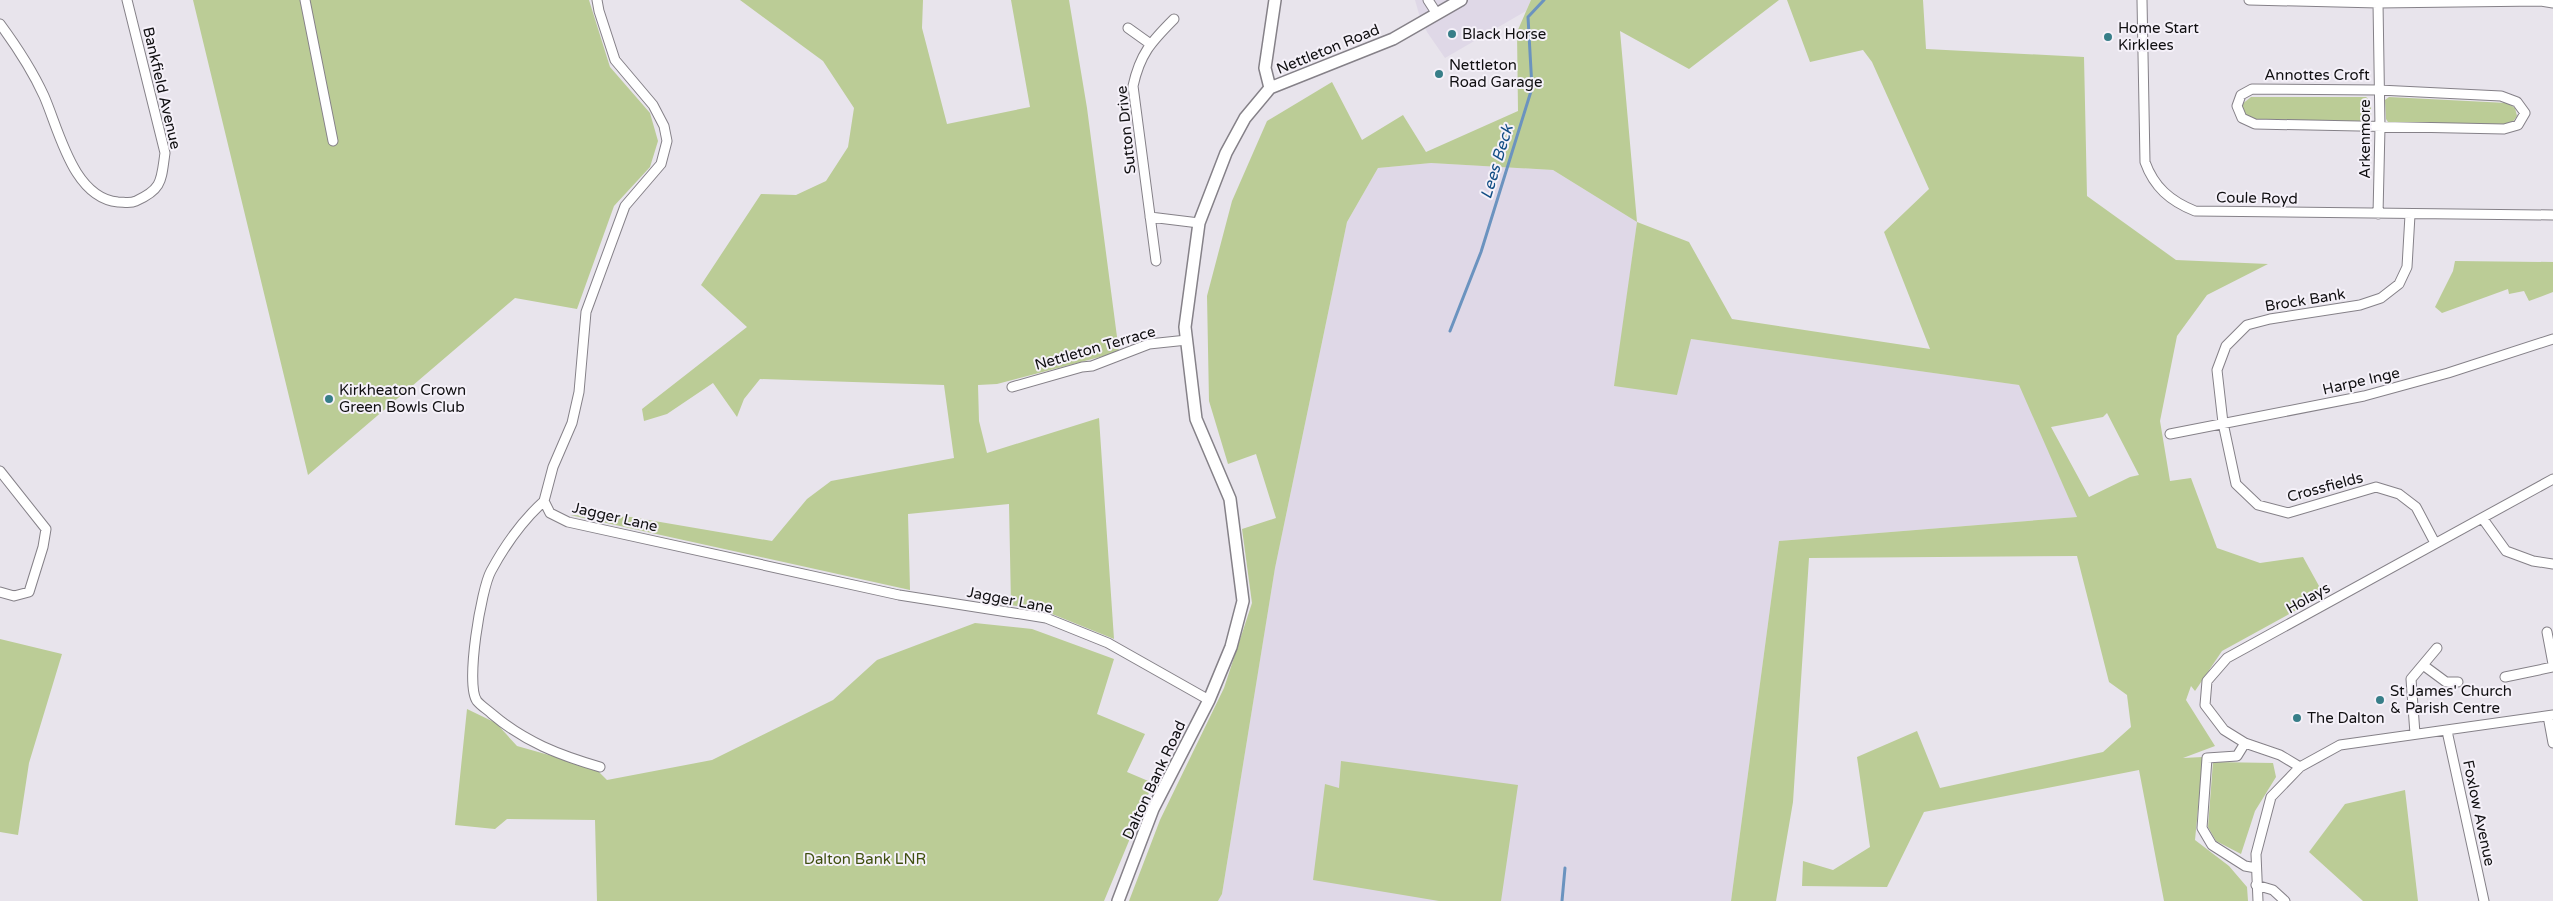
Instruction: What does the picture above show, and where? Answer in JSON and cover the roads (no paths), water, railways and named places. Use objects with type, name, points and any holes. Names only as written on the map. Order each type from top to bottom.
[{"type":"street","name":"Bankfield Avenue","points":[[0,24],[21,52],[44,95],[74,170],[90,190],[106,201],[132,203],[153,193],[161,177],[165,153],[127,0]]},
{"type":"street","points":[[305,0],[333,141]]},
{"type":"street","points":[[597,0],[598,11],[615,60],[653,105],[664,126],[667,141],[661,164],[625,206],[586,312],[579,392],[572,423],[552,466],[544,501],[524,520],[490,572],[475,644],[473,692],[477,701],[503,723],[544,749],[600,767]]},
{"type":"street","points":[[1270,88],[1266,68],[1275,0]]},
{"type":"street","points":[[1428,0],[1437,14]]},
{"type":"street","name":"Nettleton Road","points":[[1209,700],[1231,647],[1243,602],[1230,499],[1196,419],[1185,327],[1199,222],[1226,153],[1245,118],[1270,88],[1393,39],[1461,0]]},
{"type":"street","name":"Coule Royd","points":[[2142,0],[2145,162],[2150,176],[2175,203],[2195,211],[2410,215],[2553,214]]},
{"type":"street","points":[[2249,0],[2378,3],[2540,1],[2553,3]]},
{"type":"street","name":"Arkenmore","points":[[2378,3],[2380,127],[2378,214]]},
{"type":"street","name":"Sutton Drive","points":[[1156,261],[1133,86],[1137,67],[1149,44],[1174,19]]},
{"type":"street","points":[[1128,28],[1149,44]]},
{"type":"street","name":"Annottes Croft","points":[[2252,89],[2379,90],[2501,96],[2517,102],[2525,113],[2518,125],[2504,129],[2380,127],[2255,124],[2242,118],[2237,106],[2241,95],[2252,89]]},
{"type":"street","name":"Brock Bank","points":[[2223,423],[2217,370],[2226,346],[2247,325],[2270,319],[2360,306],[2381,298],[2399,284],[2407,267],[2410,215]]},
{"type":"street","points":[[1150,217],[1199,222]]},
{"type":"street","name":"Harpe Inge","points":[[2170,434],[2364,396],[2448,373],[2553,339]]},
{"type":"street","name":"Nettleton Terrace","points":[[1012,387],[1082,367],[1092,366],[1148,344],[1187,340]]},
{"type":"street","name":"Crossfields","points":[[2223,423],[2236,484],[2258,505],[2288,513],[2376,487],[2399,494],[2416,506],[2435,544]]},
{"type":"street","points":[[0,471],[46,529],[43,547],[29,592],[14,596],[0,592]]},
{"type":"street","name":"Holays","points":[[2300,767],[2280,755],[2245,743],[2224,730],[2205,705],[2207,681],[2227,658],[2553,479]]},
{"type":"street","name":"Jagger Lane","points":[[544,501],[550,513],[568,522],[899,595],[1046,618],[1108,643],[1209,700]]},
{"type":"street","points":[[2483,519],[2506,551],[2533,561],[2553,564]]},
{"type":"street","points":[[2505,678],[2553,661],[2546,632]]},
{"type":"street","points":[[2415,734],[2412,679],[2436,648]]},
{"type":"street","points":[[2423,665],[2446,682],[2458,682]]},
{"type":"street","name":"Dalton Bank Road","points":[[1118,901],[1153,809],[1209,700]]},
{"type":"street","points":[[2258,901],[2256,854],[2271,797],[2300,767],[2340,745],[2551,716],[2553,743]]},
{"type":"street","name":"Foxlow Avenue","points":[[2446,731],[2484,901]]},
{"type":"street","points":[[2245,743],[2237,756],[2207,758],[2202,828],[2212,845],[2244,866],[2256,868]]},
{"type":"street","points":[[2256,885],[2273,890],[2285,901]]},
{"type":"waterway","name":"Lees Beck","points":[[1450,331],[1481,252],[1532,88],[1528,17],[1544,0]]},
{"type":"waterway","name":"Lees Beck","points":[[1562,901],[1565,868]]},
{"type":"place","name":"Black Horse","points":[[1452,34]]},
{"type":"place","name":"Home Start Kirklees","points":[[2108,37]]},
{"type":"place","name":"Nettleton Road Garage","points":[[1439,74]]},
{"type":"place","name":"Kirkheaton Crown Green Bowls Club","points":[[329,399]]},
{"type":"place","name":"St James' Church & Parish Centre","points":[[2380,700]]},
{"type":"place","name":"The Dalton","points":[[2297,718]]},
{"type":"park label","name":"Dalton Bank LNR","points":[[865,859]]}]
